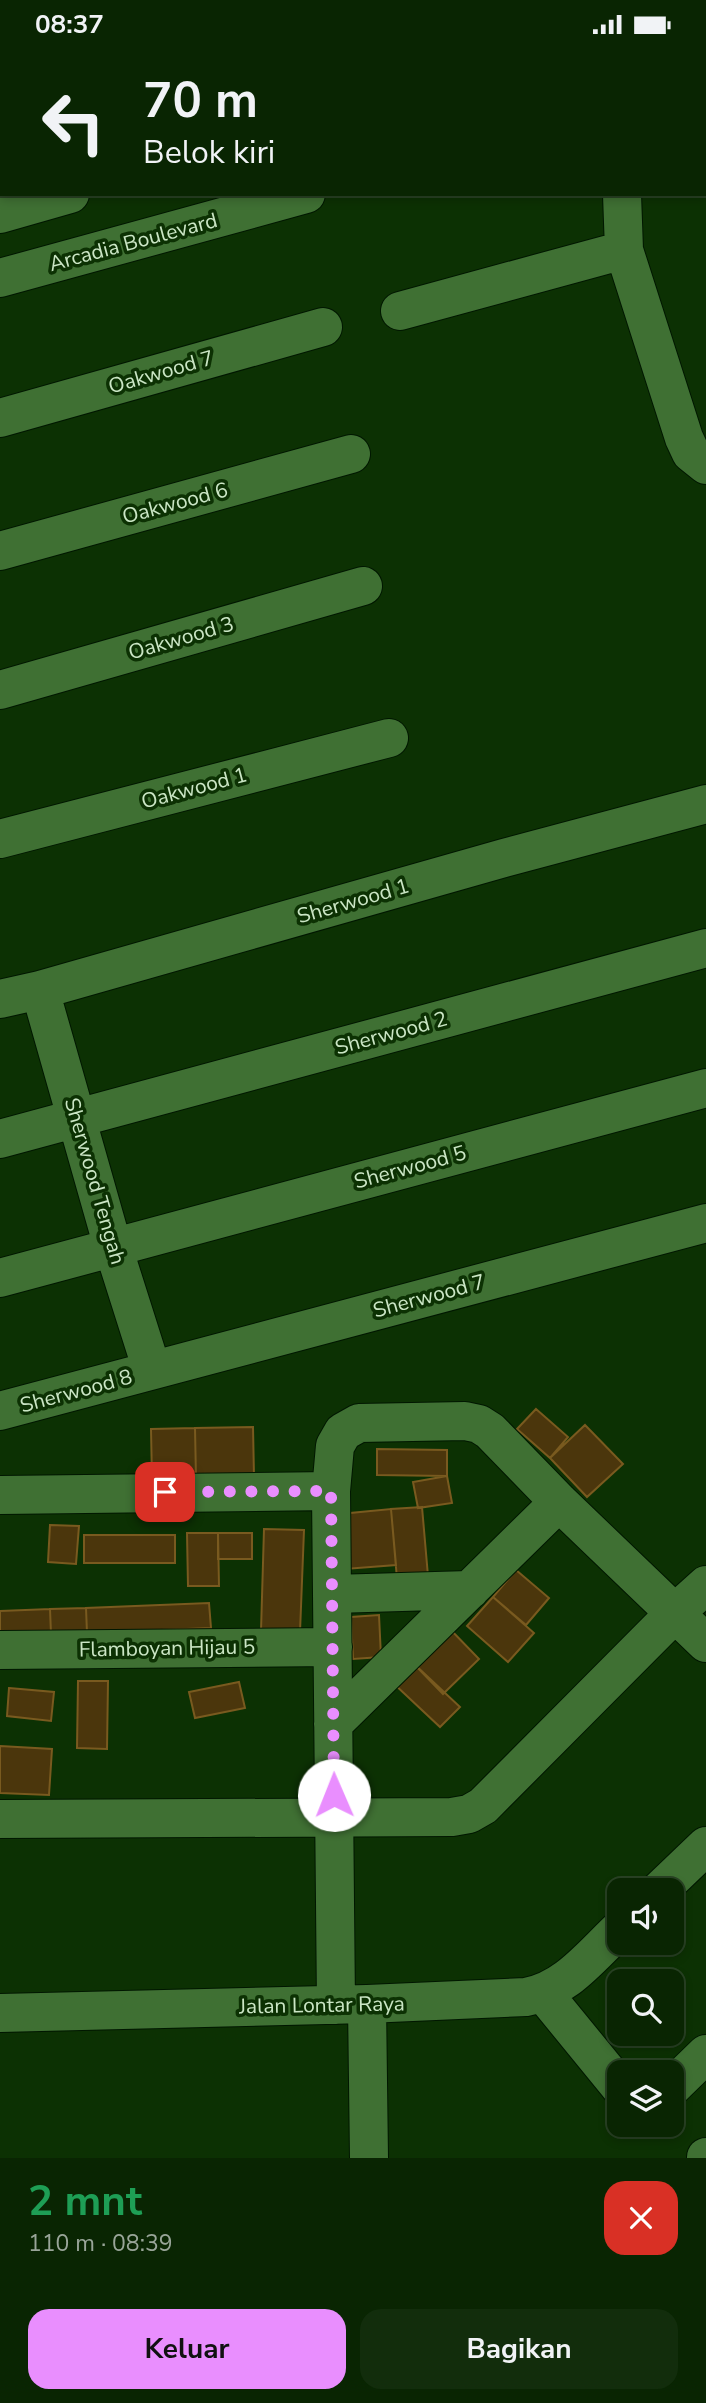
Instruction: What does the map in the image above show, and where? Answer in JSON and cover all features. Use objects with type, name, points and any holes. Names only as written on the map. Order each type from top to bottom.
[{"type":"street","points":[[0,213],[63,196]]},
{"type":"street","name":"Arcadia Boulevard","points":[[0,278],[299,196]]},
{"type":"street","points":[[622,196],[624,250],[684,437],[691,453],[706,465]]},
{"type":"street","points":[[400,311],[624,250]]},
{"type":"street","name":"Oakwood 7","points":[[0,418],[323,327]]},
{"type":"street","name":"Oakwood 6","points":[[0,551],[351,454]]},
{"type":"street","name":"Oakwood 3","points":[[0,690],[362,586]]},
{"type":"street","name":"Oakwood 1","points":[[0,839],[389,738]]},
{"type":"street","name":"Sherwood 1","points":[[0,999],[706,804]]},
{"type":"street","name":"Sherwood 2","points":[[0,1139],[706,948]]},
{"type":"street","name":"Sherwood Tengah","points":[[40,990],[113,1247],[152,1370]]},
{"type":"street","name":"Sherwood 5","points":[[0,1278],[706,1088]]},
{"type":"street","name":"Sherwood 7","points":[[152,1370],[706,1223]]},
{"type":"street","name":"Sherwood 8","points":[[0,1411],[152,1370]]},
{"type":"street","points":[[369,2158],[351,2004],[335,1819],[331,1491],[335,1446],[343,1432],[359,1423],[479,1424],[706,1643]]},
{"type":"street","points":[[0,1495],[331,1491]]},
{"type":"street","points":[[333,1724],[559,1502]]},
{"type":"street","points":[[0,1819],[335,1819],[452,1817],[469,1814],[483,1806],[706,1585]]},
{"type":"street","points":[[333,1594],[470,1590]]},
{"type":"street","name":"Flamboyan Hijau 5","points":[[0,1650],[333,1647]]},
{"type":"street","points":[[673,1878],[706,1846]]},
{"type":"street","name":"Jalan Lontar Raya","points":[[0,2013],[502,2000],[544,1994],[572,1975],[607,1941]]},
{"type":"street","points":[[544,1994],[607,2071]]},
{"type":"street","points":[[684,2075],[706,2054]]},
{"type":"building","points":[[536,1409],[568,1437],[550,1458],[517,1429]]},
{"type":"building","points":[[585,1425],[623,1464],[587,1497],[550,1458]]},
{"type":"building","points":[[253,1427],[254,1477],[196,1479],[195,1428]]},
{"type":"building","points":[[195,1428],[196,1479],[152,1480],[151,1429]]},
{"type":"building","points":[[377,1449],[447,1450],[447,1476],[377,1475]]},
{"type":"building","points":[[447,1476],[452,1503],[418,1508],[413,1482]]},
{"type":"building","points":[[422,1507],[428,1576],[397,1579],[391,1509]]},
{"type":"building","points":[[391,1509],[396,1565],[345,1569],[340,1514]]},
{"type":"building","points":[[50,1525],[79,1526],[76,1564],[48,1562]]},
{"type":"building","points":[[264,1529],[304,1530],[300,1632],[261,1631]]},
{"type":"building","points":[[187,1533],[218,1533],[219,1586],[188,1586]]},
{"type":"building","points":[[218,1533],[252,1533],[252,1559],[218,1559]]},
{"type":"building","points":[[84,1535],[175,1535],[175,1563],[84,1563]]},
{"type":"building","points":[[516,1570],[549,1598],[526,1625],[493,1597]]},
{"type":"building","points":[[493,1597],[534,1633],[508,1662],[467,1626]]},
{"type":"building","points":[[209,1603],[211,1628],[87,1633],[86,1608]]},
{"type":"building","points":[[86,1608],[87,1633],[51,1634],[50,1609]]},
{"type":"building","points":[[50,1609],[51,1634],[0,1636],[0,1611]]},
{"type":"building","points":[[379,1615],[381,1657],[353,1659],[351,1617]]},
{"type":"building","points":[[448,1627],[479,1659],[443,1694],[412,1662]]},
{"type":"building","points":[[412,1662],[460,1707],[440,1727],[392,1682]]},
{"type":"building","points":[[78,1681],[108,1681],[107,1749],[77,1748]]},
{"type":"building","points":[[239,1682],[245,1708],[195,1718],[189,1692]]},
{"type":"building","points":[[9,1688],[54,1692],[51,1721],[7,1716]]},
{"type":"building","points":[[0,1746],[52,1749],[49,1795],[0,1793]]},
{"type":"route","points":[[165,1492],[331,1491],[334,1795]]}]
